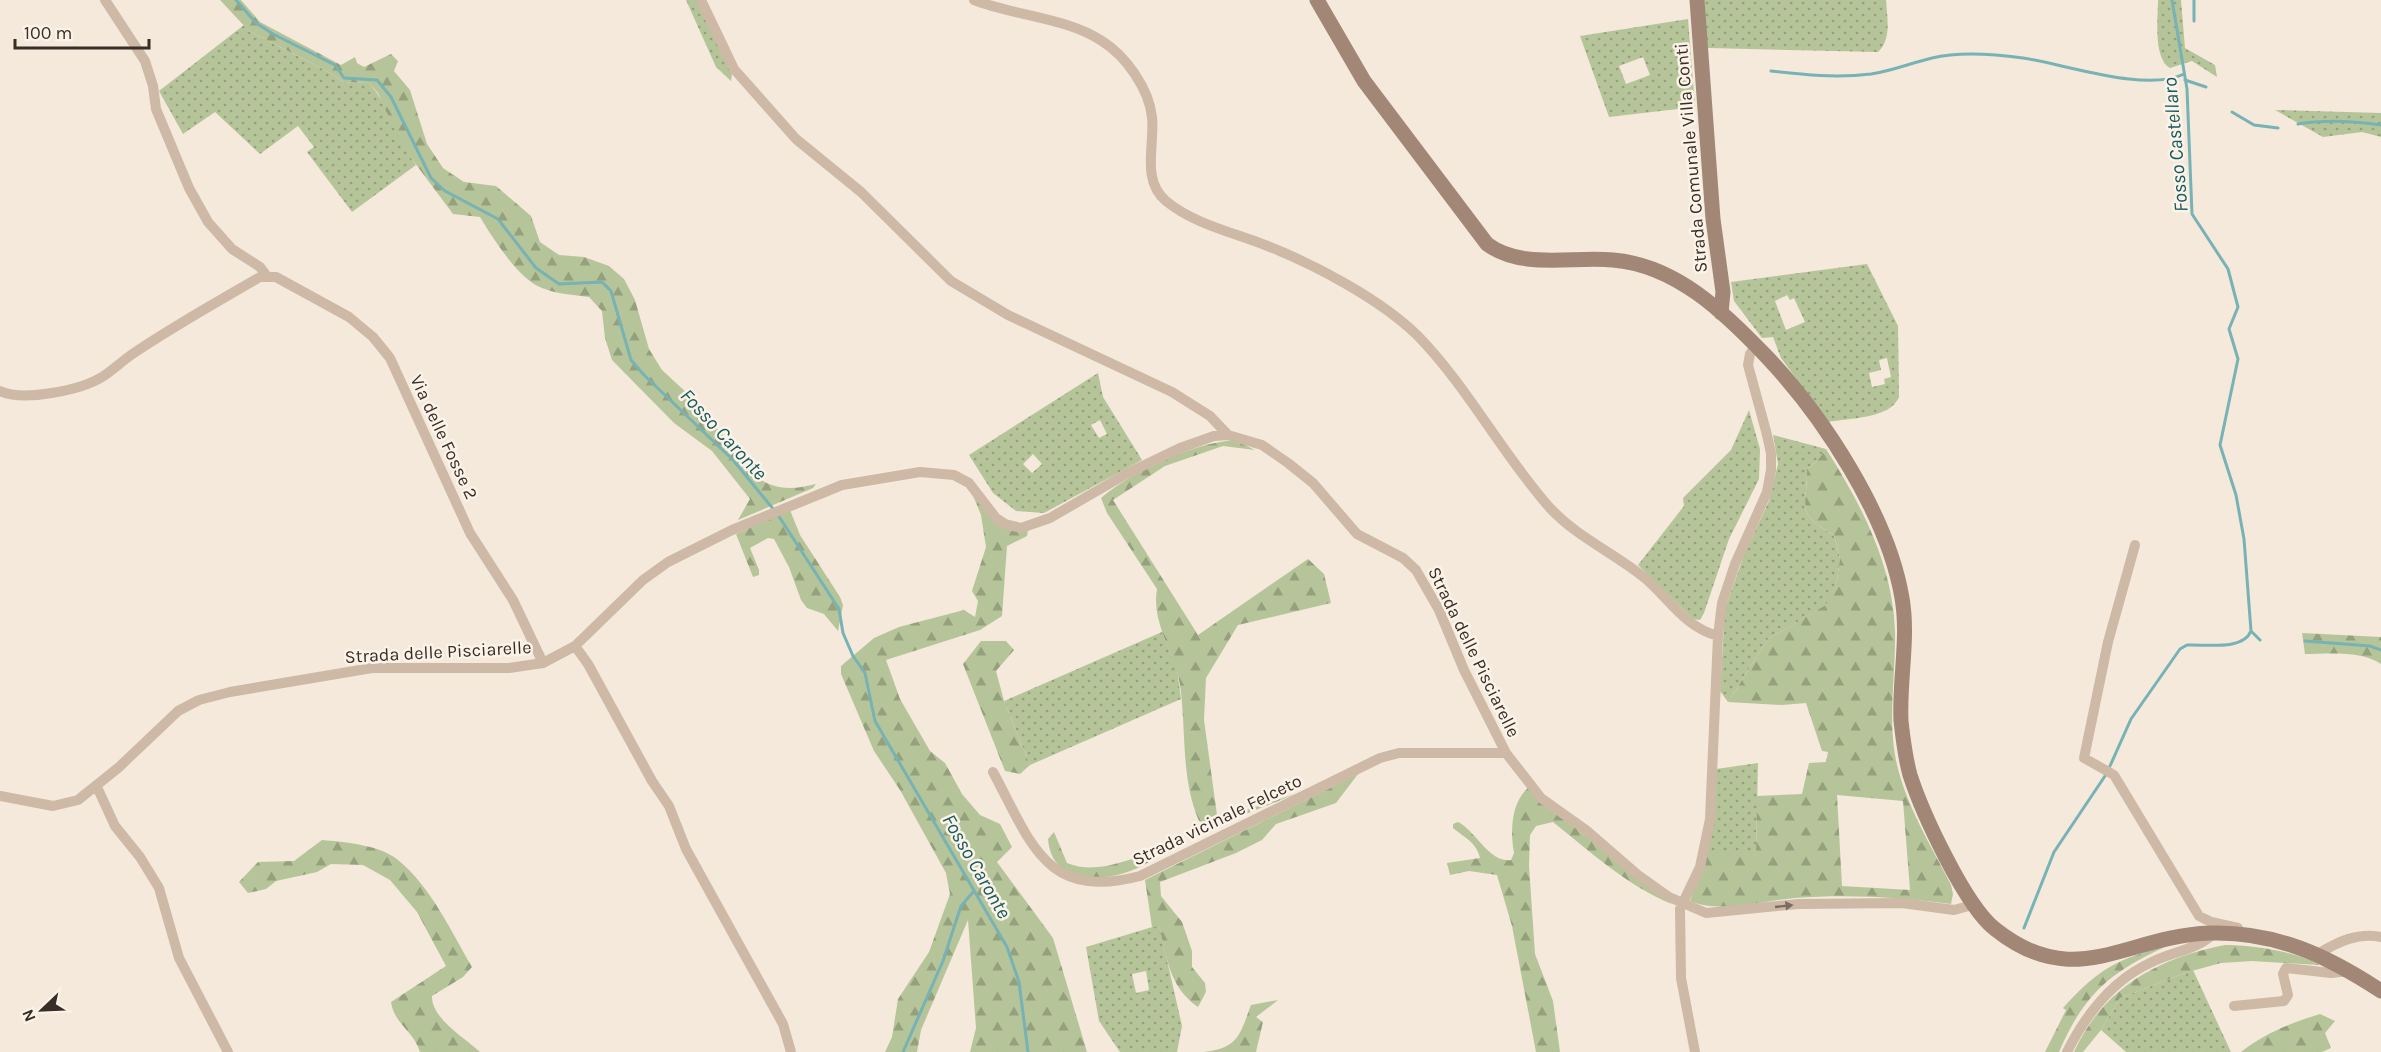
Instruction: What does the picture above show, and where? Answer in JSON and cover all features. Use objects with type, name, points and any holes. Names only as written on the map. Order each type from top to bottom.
[{"type":"main road","points":[[1317,0],[1364,81],[1487,244],[1515,258],[1613,260],[1646,266],[1681,282],[1722,313],[1796,390],[1861,488],[1884,537],[1902,599],[1905,630],[1901,717],[1909,773],[1920,801],[1972,905],[1982,918],[2011,941],[2058,960],[2096,959],[2168,939],[2214,933],[2254,935],[2318,954],[2381,991]]},
{"type":"main road","name":"Strada Comunale Villa Conti","points":[[1697,0],[1713,219],[1724,292],[1722,313]]},
{"type":"street","name":"Via delle Fosse 2","points":[[105,0],[145,61],[153,86],[156,109],[189,188],[208,222],[232,249],[260,267],[266,275],[276,277],[349,317],[373,338],[390,358],[470,533],[513,600],[543,663]]},
{"type":"street","points":[[701,0],[734,69],[796,139],[861,192],[951,280],[1008,315],[1172,392],[1210,416],[1228,435]]},
{"type":"street","points":[[974,0],[1086,31],[1113,49],[1139,82],[1150,108],[1153,183],[1162,197],[1199,220],[1315,266],[1389,313],[1416,334],[1438,359],[1551,508],[1592,543],[1643,577],[1695,628],[1718,636]]},
{"type":"street","points":[[0,391],[6,394],[43,393],[78,387],[102,377],[130,356],[266,275]]},
{"type":"street","points":[[1695,1052],[1681,978],[1682,903],[1700,867],[1710,819],[1718,636],[1722,603],[1735,564],[1763,501],[1771,470],[1771,453],[1748,365],[1750,354],[1756,346]]},
{"type":"street","name":"Strada delle Pisciarelle","points":[[0,796],[28,803],[62,806],[78,800],[97,787],[168,719],[199,700],[230,692],[372,668],[509,668],[543,663],[574,646],[653,571],[750,522],[801,500],[866,480],[920,472],[945,473],[969,483],[996,518],[1005,524],[1021,528],[1050,518],[1126,474],[1180,448],[1214,436],[1228,435],[1262,445],[1288,462],[1312,483],[1357,534],[1403,558],[1416,570],[1439,610],[1464,670],[1506,753],[1541,798],[1586,830],[1655,888],[1706,914],[1798,904],[1890,903],[1944,909],[1972,905]]},
{"type":"street","points":[[2135,545],[2108,642],[2084,758],[2114,775],[2199,916],[2204,920],[2238,928],[2240,934]]},
{"type":"street","points":[[574,646],[588,664],[652,781],[669,806],[686,849],[783,1024],[791,1052]]},
{"type":"street","name":"Strada vicinale Felceto","points":[[993,772],[1025,831],[1057,872],[1069,878],[1101,884],[1140,876],[1380,758],[1398,753],[1506,753]]},
{"type":"street","points":[[97,787],[115,826],[140,857],[159,888],[179,958],[228,1052]]},
{"type":"street","points":[[2067,1052],[2087,1018],[2121,980],[2152,962],[2207,940],[2214,933]]},
{"type":"street","points":[[2318,954],[2341,941],[2358,936],[2381,936]]},
{"type":"street","points":[[2234,1006],[2284,1001],[2288,995],[2283,974],[2286,968],[2341,973],[2350,971]]},
{"type":"green space","points":[[220,0],[241,0],[260,22],[341,65],[355,57],[357,63],[364,67],[391,54],[398,61],[394,71],[410,90],[427,144],[443,168],[464,182],[496,186],[531,216],[540,242],[559,255],[584,257],[609,266],[624,279],[635,300],[649,349],[662,370],[689,395],[761,480],[768,484],[788,488],[816,484],[813,488],[738,520],[750,499],[712,451],[674,423],[612,360],[605,338],[602,311],[589,297],[553,292],[533,283],[515,267],[480,217],[453,214],[403,147],[378,93],[369,83],[344,82],[249,31]]},
{"type":"green space","points":[[686,0],[697,0],[732,74],[731,81],[716,67]]},
{"type":"green space","points":[[1704,0],[1886,0],[1887,34],[1878,52],[1707,48]]},
{"type":"green space","points":[[2158,0],[2181,0],[2185,48],[2215,65],[2217,77],[2192,61],[2170,68],[2165,63],[2159,47]]},
{"type":"green space","points":[[1688,19],[1695,107],[1609,117],[1580,36]],"holes":[[[1643,57],[1650,75],[1626,84],[1619,66]]]},
{"type":"green space","points":[[244,25],[249,31],[344,82],[369,83],[383,102],[416,165],[352,212],[307,152],[314,147],[298,126],[260,154],[215,112],[183,134],[159,91]]},
{"type":"green space","points":[[2275,110],[2381,113],[2381,137],[2362,132],[2323,137]]},
{"type":"green space","points":[[1867,264],[1898,326],[1899,397],[1894,404],[1878,414],[1828,422],[1781,358],[1773,337],[1762,338],[1734,301],[1731,282]],"holes":[[[1787,295],[1790,300],[1794,298],[1805,322],[1786,330],[1775,301]],[[1887,358],[1891,377],[1884,379],[1885,384],[1872,387],[1869,373],[1881,370],[1879,360]]]},
{"type":"green space","points":[[1098,373],[1103,397],[1142,460],[1044,513],[1016,511],[993,493],[969,455]],"holes":[[[1100,420],[1107,434],[1099,438],[1091,425]],[[1033,454],[1042,464],[1032,473],[1023,464]]]},
{"type":"green space","points":[[1749,410],[1760,449],[1759,479],[1729,539],[1704,613],[1700,620],[1693,619],[1638,565],[1684,506],[1683,498],[1731,450]]},
{"type":"green space","points":[[1773,435],[1826,449],[1807,469],[1805,501],[1808,514],[1813,520],[1834,535],[1840,558],[1837,580],[1827,605],[1768,639],[1728,702],[1720,691],[1725,609],[1744,555],[1769,501],[1778,464]]},
{"type":"green space","points":[[1235,440],[1255,450],[1223,446],[1165,466],[1113,500],[1198,635],[1308,559],[1324,574],[1331,603],[1238,625],[1206,678],[1204,720],[1217,815],[1246,810],[1298,793],[1213,827],[1199,821],[1194,809],[1187,771],[1180,686],[1176,668],[1158,619],[1157,589],[1107,513],[1101,498],[1130,477],[1182,452],[1218,442]]},
{"type":"green space","points":[[1826,449],[1863,513],[1882,559],[1893,606],[1895,631],[1892,708],[1895,755],[1904,789],[1951,885],[1953,894],[1951,904],[1854,896],[1795,898],[1728,907],[1702,905],[1690,901],[1707,853],[1756,853],[1757,796],[1802,794],[1809,763],[1826,762],[1828,752],[1822,751],[1806,703],[1782,705],[1728,702],[1768,639],[1826,605],[1837,580],[1840,558],[1834,535],[1813,520],[1806,508],[1807,469]],"holes":[[[1837,795],[1903,801],[1910,890],[1842,886]]]},
{"type":"green space","points":[[972,493],[1019,532],[1028,531],[1027,536],[1007,546],[1002,616],[980,630],[886,660],[900,699],[930,751],[945,763],[962,794],[980,815],[1000,824],[1012,847],[997,862],[1053,938],[1087,1052],[970,1052],[976,1028],[968,920],[921,1030],[917,1052],[885,1052],[892,1037],[898,999],[929,952],[950,894],[946,873],[900,790],[874,751],[841,674],[841,666],[874,638],[899,627],[964,610],[975,617],[978,601],[972,591],[986,547],[981,515]]},
{"type":"green space","points":[[790,510],[800,535],[840,597],[843,605],[838,631],[824,614],[807,608],[801,600],[789,567],[774,539],[768,538],[750,548],[759,570],[759,575],[753,577],[736,534]]},
{"type":"green space","points":[[1162,632],[1177,669],[1181,699],[1030,765],[1004,701]]},
{"type":"green space","points":[[2302,633],[2381,637],[2381,664],[2354,655],[2305,654]]},
{"type":"green space","points":[[981,641],[1006,641],[1014,650],[996,671],[1004,701],[1030,765],[1020,774],[1005,771],[963,664]]},
{"type":"green space","points":[[1758,763],[1756,853],[1707,853],[1716,769]]},
{"type":"green space","points":[[1358,774],[1336,803],[1276,824],[1262,840],[1236,853],[1160,882],[1161,896],[1182,922],[1192,951],[1192,967],[1205,983],[1206,992],[1198,1007],[1188,999],[1175,981],[1167,960],[1159,926],[1152,927],[1145,880]]},
{"type":"green space","points":[[1529,787],[1573,826],[1672,904],[1625,878],[1553,822],[1536,826],[1530,835],[1529,866],[1535,954],[1553,1001],[1560,1052],[1536,1052],[1512,926],[1497,875],[1469,871],[1450,875],[1447,863],[1480,858],[1473,844],[1453,828],[1453,824],[1458,822],[1465,826],[1489,852],[1503,860],[1511,860],[1514,853],[1513,817],[1518,801]]},
{"type":"green space","points":[[1054,832],[1067,863],[1097,867],[1148,854],[1149,862],[1136,869],[1104,877],[1073,874],[1061,867],[1052,856],[1048,839]]},
{"type":"green space","points":[[322,840],[362,845],[382,851],[398,860],[421,883],[448,924],[472,967],[463,977],[432,996],[433,1004],[443,1020],[480,1052],[420,1052],[413,1038],[396,1016],[391,1002],[446,966],[417,912],[390,880],[363,865],[331,864],[317,872],[276,881],[266,889],[248,893],[239,882],[258,862],[294,861]]},
{"type":"green space","points":[[1159,925],[1182,1026],[1177,1052],[1120,1052],[1099,1021],[1086,947]],"holes":[[[1146,971],[1149,990],[1136,993],[1132,974]]]},
{"type":"green space","points":[[2225,945],[2273,950],[2298,956],[2319,965],[2252,961],[2221,963],[2188,972],[2120,998],[2101,1030],[2083,1052],[2074,1052],[2100,1010],[2135,979],[2177,958]]},
{"type":"green space","points":[[2167,946],[2130,965],[2101,987],[2078,1015],[2059,1052],[2045,1052],[2066,1010],[2063,1008],[2087,984],[2121,961]]},
{"type":"green space","points":[[2193,970],[2231,1052],[2126,1052],[2101,1030],[2120,998]]},
{"type":"green space","points":[[1278,1000],[1256,1017],[1263,1022],[1256,1052],[1204,1052],[1225,1047],[1236,1038],[1241,1032],[1251,1005]]},
{"type":"green space","points":[[2320,1014],[2335,1021],[2325,1033],[2331,1048],[2322,1052],[2241,1052],[2259,1039],[2279,1029]]},
{"type":"waterway","name":"Fosso Caronte","points":[[236,0],[256,23],[335,65],[344,78],[377,80],[391,97],[431,178],[445,191],[498,219],[536,268],[559,284],[602,282],[611,291],[631,360],[733,460],[774,510]]},
{"type":"waterway","name":"Fosso Castellaro","points":[[2110,766],[2131,719],[2180,649],[2187,645],[2232,644],[2247,637],[2251,631],[2244,539],[2236,495],[2220,445],[2238,359],[2229,329],[2238,307],[2228,269],[2192,214],[2187,89],[2172,0]]},
{"type":"waterway","points":[[2194,0],[2194,21]]},
{"type":"waterway","points":[[1771,71],[1821,76],[1871,74],[1943,56],[1978,54],[2023,58],[2127,79],[2168,79],[2184,74]]},
{"type":"waterway","points":[[2185,80],[2206,87]]},
{"type":"waterway","points":[[2232,112],[2254,125],[2278,128]]},
{"type":"waterway","points":[[2298,124],[2340,121],[2381,125]]},
{"type":"waterway","name":"Fosso Caronte","points":[[778,515],[839,609],[843,633],[853,656],[865,673],[875,721],[1007,947],[1019,982],[1028,1052]]},
{"type":"waterway","points":[[2251,631],[2260,640]]},
{"type":"waterway","points":[[2305,641],[2370,646],[2381,650]]},
{"type":"waterway","name":"Fosso Castellaro","points":[[2024,928],[2054,852],[2105,776]]},
{"type":"waterway","points":[[903,1052],[943,961],[961,906],[974,891]]}]
